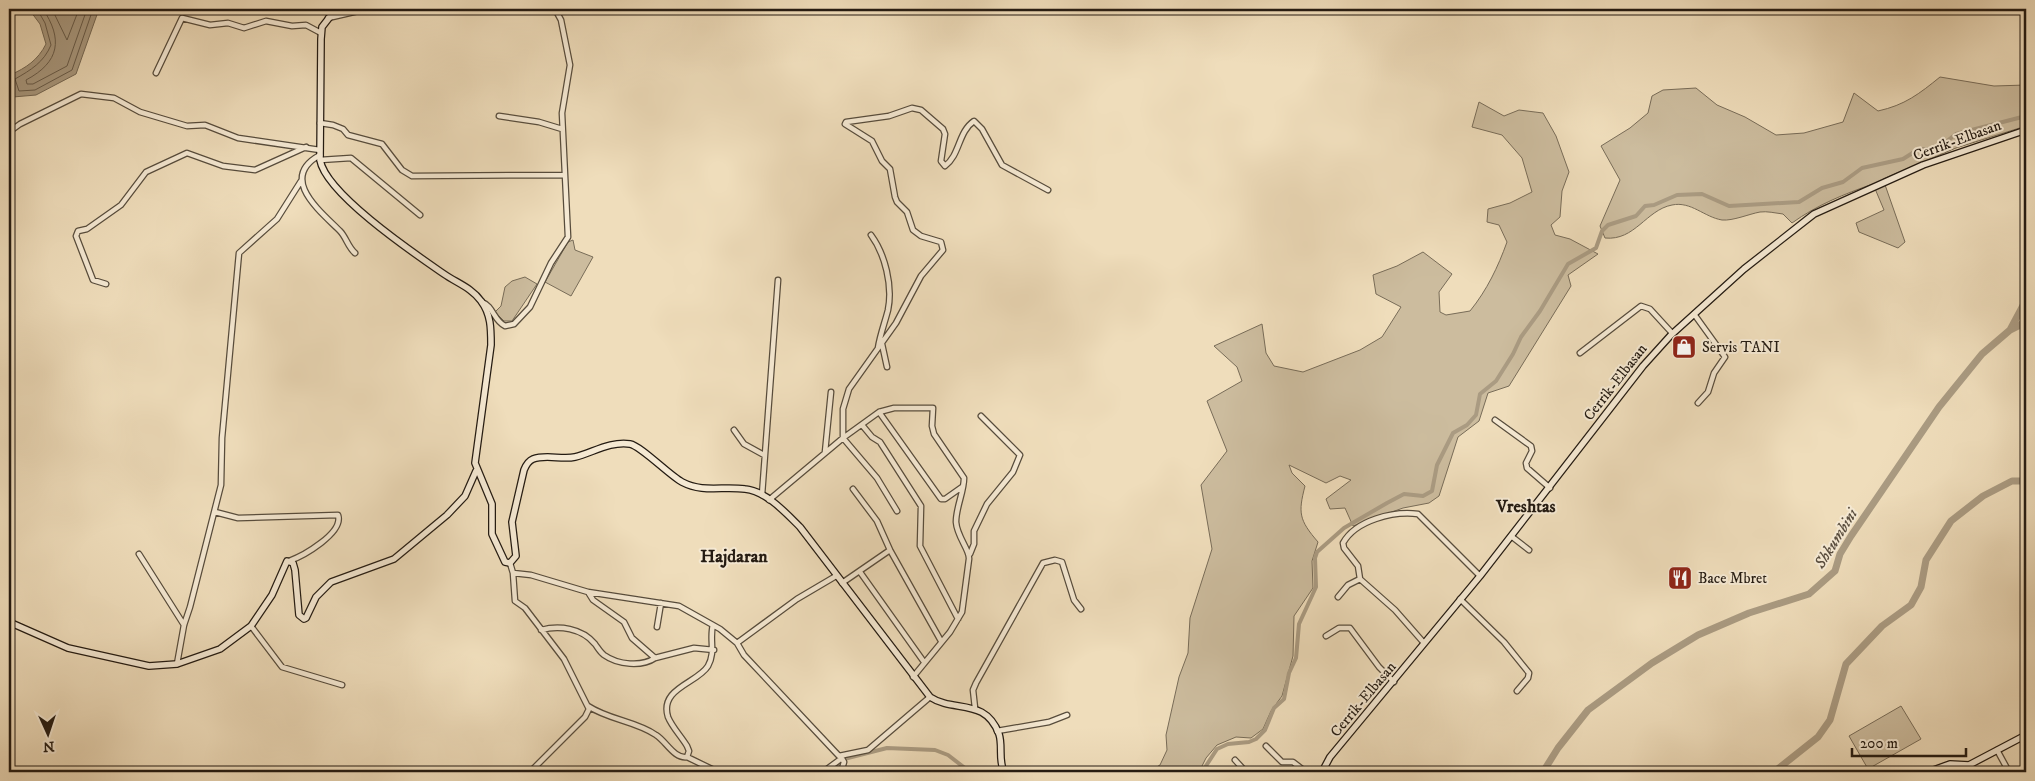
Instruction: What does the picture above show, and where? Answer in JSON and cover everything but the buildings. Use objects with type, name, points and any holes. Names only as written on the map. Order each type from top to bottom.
[{"type":"main road","points":[[336,9],[328,18],[321,33],[320,155],[326,177],[376,226],[468,288],[482,302],[491,325],[492,345],[483,416],[474,456],[476,471],[492,504],[492,534],[505,562],[510,562],[516,556],[512,522],[524,470],[527,464],[534,459],[575,457],[597,448],[630,444],[666,472],[687,484],[706,490],[745,488],[762,495],[800,527],[930,697],[938,702],[974,708],[983,713],[997,731],[1001,766],[1004,772]]},
{"type":"main road","name":"Cerrik-Elbasan","points":[[1322,772],[1330,757],[1480,576],[1643,366],[1672,334],[1795,227],[1820,210],[1932,162],[2026,130]]},
{"type":"main road","points":[[9,622],[68,648],[150,666],[177,664],[220,648],[251,626],[272,595],[286,562],[289,561],[293,563],[295,570],[299,615],[304,619],[306,618],[316,597],[331,582],[394,559],[448,515],[465,496],[470,480],[476,471]]},
{"type":"main road","points":[[1928,772],[1946,765],[1969,765],[2026,735]]},
{"type":"street","points":[[328,18],[367,9]]},
{"type":"street","points":[[482,302],[487,304],[497,320],[505,326],[514,324],[530,306],[551,262],[568,237],[562,114],[570,65],[561,20],[554,9]]},
{"type":"street","points":[[156,73],[182,18],[210,25],[228,23],[244,28],[266,21],[292,26],[306,24],[321,33]]},
{"type":"street","points":[[9,132],[20,124],[81,94],[114,98],[140,112],[182,125],[205,125],[238,138],[306,147],[320,155],[351,158],[420,215]]},
{"type":"street","points":[[896,511],[877,478],[843,438],[844,401],[849,388],[880,346],[921,276],[943,250],[943,246],[941,242],[921,236],[913,230],[907,212],[897,202],[890,169],[880,158],[872,141],[851,130],[845,124],[846,122],[888,116],[912,108],[922,110],[943,129],[946,140],[940,161],[946,166],[950,162],[965,130],[974,121],[985,134],[1002,165],[1048,190]]},
{"type":"street","points":[[499,116],[539,122],[562,129]]},
{"type":"street","points":[[320,123],[333,125],[342,129],[348,135],[382,144],[402,170],[412,176],[564,175]]},
{"type":"street","points":[[106,284],[93,280],[76,236],[78,231],[87,229],[121,205],[146,172],[172,159],[191,153],[223,166],[260,169],[306,147]]},
{"type":"street","points":[[177,664],[184,625],[221,485],[222,438],[239,253],[260,237],[265,229],[277,218],[301,181],[309,164],[320,155]]},
{"type":"street","points":[[301,181],[306,195],[330,223],[341,232],[355,253]]},
{"type":"street","points":[[870,235],[878,244],[883,258],[890,297],[880,346],[887,367]]},
{"type":"street","points":[[762,495],[778,280]]},
{"type":"street","points":[[1580,353],[1640,306],[1650,309],[1672,334]]},
{"type":"street","points":[[1694,314],[1724,357],[1714,373],[1708,392],[1698,403]]},
{"type":"street","points":[[826,452],[831,392]]},
{"type":"street","points":[[769,500],[843,438],[879,412],[894,408],[933,408],[932,426],[934,434],[964,478],[956,520],[963,545],[970,554]]},
{"type":"street","points":[[879,412],[941,499],[945,499],[962,487]]},
{"type":"street","points":[[913,677],[962,612],[970,554],[974,544],[974,531],[986,504],[1013,472],[1020,455],[981,416]]},
{"type":"street","points":[[1495,420],[1531,446],[1532,451],[1526,463],[1527,468],[1550,488]]},
{"type":"street","points":[[862,424],[880,442],[921,506],[920,546],[958,619]]},
{"type":"street","points":[[734,430],[744,444],[764,456]]},
{"type":"street","points":[[853,488],[877,521],[890,550],[941,641]]},
{"type":"street","points":[[215,512],[238,518],[338,515],[338,524],[322,542],[308,553],[289,561]]},
{"type":"street","points":[[1424,643],[1395,610],[1360,579],[1358,566],[1344,548],[1345,540],[1372,521],[1397,514],[1418,514],[1480,576]]},
{"type":"street","points":[[1512,536],[1529,550]]},
{"type":"street","points":[[842,583],[890,550]]},
{"type":"street","points":[[139,554],[184,625]]},
{"type":"street","points":[[974,708],[976,683],[1043,563],[1055,560],[1062,562],[1074,600],[1081,609]]},
{"type":"street","points":[[510,562],[513,572],[515,601],[525,608],[572,671],[589,711],[530,772]]},
{"type":"street","points":[[513,572],[588,592],[661,603],[687,610],[713,625],[738,643],[744,655],[842,759]]},
{"type":"street","points":[[860,572],[924,662]]},
{"type":"street","points":[[738,643],[797,599],[836,576]]},
{"type":"street","points":[[1338,597],[1348,585],[1360,579]]},
{"type":"street","points":[[588,592],[593,600],[624,622],[632,638],[656,658]]},
{"type":"street","points":[[1460,600],[1504,642],[1529,673],[1528,678],[1517,691]]},
{"type":"street","points":[[657,627],[661,603]]},
{"type":"street","points":[[687,757],[689,751],[687,746],[668,716],[669,703],[674,692],[708,668],[714,650],[711,631],[713,625]]},
{"type":"street","points":[[251,626],[282,667],[342,685]]},
{"type":"street","points":[[541,630],[555,627],[568,628],[588,638],[602,654],[617,661],[641,663],[694,648],[714,650]]},
{"type":"street","points":[[1326,636],[1339,628],[1350,628],[1379,667],[1394,682]]},
{"type":"street","points":[[823,772],[842,759],[872,748],[930,697]]},
{"type":"street","points":[[588,706],[607,716],[652,732],[675,754],[682,758],[687,757],[718,772]]},
{"type":"street","points":[[997,731],[1049,722],[1067,715]]},
{"type":"street","points":[[1266,746],[1282,762],[1293,762],[1306,772]]},
{"type":"street","points":[[1997,750],[2009,772]]},
{"type":"street","points":[[841,772],[842,759]]},
{"type":"street","points":[[1236,760],[1246,772]]},
{"type":"street","points":[[1969,765],[1973,772]]},
{"type":"shaded area","points":[[1940,77],[1994,86],[2026,85],[2026,126],[1956,148],[1883,179],[1905,242],[1898,248],[1859,232],[1856,223],[1884,210],[1873,184],[1831,200],[1792,223],[1783,214],[1765,212],[1722,220],[1679,204],[1663,208],[1624,235],[1615,238],[1605,238],[1600,226],[1620,180],[1601,146],[1630,128],[1648,113],[1652,96],[1663,90],[1696,88],[1717,105],[1745,117],[1776,135],[1804,133],[1843,122],[1854,93],[1878,111],[1896,106],[1911,98]]},
{"type":"shaded area","points":[[1479,102],[1504,116],[1519,110],[1543,113],[1556,136],[1569,172],[1562,191],[1560,217],[1551,225],[1555,235],[1570,239],[1598,254],[1568,275],[1571,286],[1509,386],[1488,393],[1479,421],[1458,437],[1439,496],[1429,503],[1403,508],[1353,526],[1345,508],[1330,509],[1326,499],[1351,480],[1340,476],[1326,483],[1289,465],[1292,473],[1305,486],[1301,503],[1302,516],[1307,528],[1318,542],[1312,561],[1313,588],[1294,616],[1293,656],[1282,696],[1271,711],[1263,729],[1251,738],[1236,737],[1217,745],[1206,758],[1199,772],[1148,772],[1160,765],[1167,750],[1166,735],[1179,677],[1188,653],[1190,618],[1212,549],[1201,485],[1227,451],[1207,401],[1242,381],[1237,367],[1214,346],[1262,324],[1266,353],[1274,366],[1303,372],[1360,350],[1382,337],[1401,307],[1376,294],[1373,275],[1397,266],[1423,252],[1452,274],[1439,292],[1440,312],[1446,315],[1470,311],[1492,278],[1507,242],[1499,225],[1487,222],[1488,209],[1510,203],[1532,192],[1522,158],[1502,135],[1472,127]]},
{"type":"shaded area","points":[[573,240],[575,250],[593,257],[571,296],[545,282],[568,242]]},
{"type":"shaded area","points":[[525,277],[537,284],[512,321],[504,321],[495,312],[501,306],[505,287],[512,281]]},
{"type":"shaded area","points":[[1901,706],[1921,739],[1868,769],[1849,736]]},
{"type":"water","points":[[32,9],[99,9],[76,74],[36,95],[13,97],[10,75],[31,63],[46,44],[40,24],[31,12]]},
{"type":"waterway","points":[[1202,772],[1217,749],[1228,744],[1249,742],[1256,739],[1265,730],[1274,708],[1284,699],[1289,673],[1296,658],[1299,624],[1316,587],[1315,558],[1317,552],[1344,528],[1387,503],[1404,494],[1423,496],[1432,491],[1437,465],[1453,433],[1467,425],[1476,415],[1480,394],[1496,381],[1521,337],[1540,311],[1568,264],[1596,248],[1602,231],[1608,225],[1636,216],[1645,206],[1654,205],[1677,195],[1702,194],[1729,206],[1799,202],[1822,188],[1843,182],[1862,168],[1903,159],[1919,149],[1931,149],[1942,145],[1956,134],[2026,116]]},
{"type":"waterway","name":"Shkumbini","points":[[1543,772],[1558,748],[1588,710],[1652,663],[1698,635],[1749,613],[1809,594],[1835,571],[1840,554],[1851,536],[1939,407],[1982,354],[2010,330],[2026,300]]},
{"type":"waterway","name":"Shkumbini","points":[[2010,330],[2026,322]]},
{"type":"waterway","name":"Shkumbini","points":[[1774,772],[1818,737],[1830,720],[1846,664],[1882,626],[1911,605],[1921,587],[1926,560],[1951,521],[1983,496],[2012,481],[2026,481]]},
{"type":"waterway","points":[[834,772],[840,760],[887,748],[935,750],[948,755],[970,772]]},
{"type":"place","name":"Servis TANI","points":[[1684,347]]},
{"type":"place","name":"Bace Mbret","points":[[1680,578]]},
{"type":"district","name":"Vreshtas","points":[[1526,506]]},
{"type":"district","name":"Hajdaran","points":[[734,556]]}]
